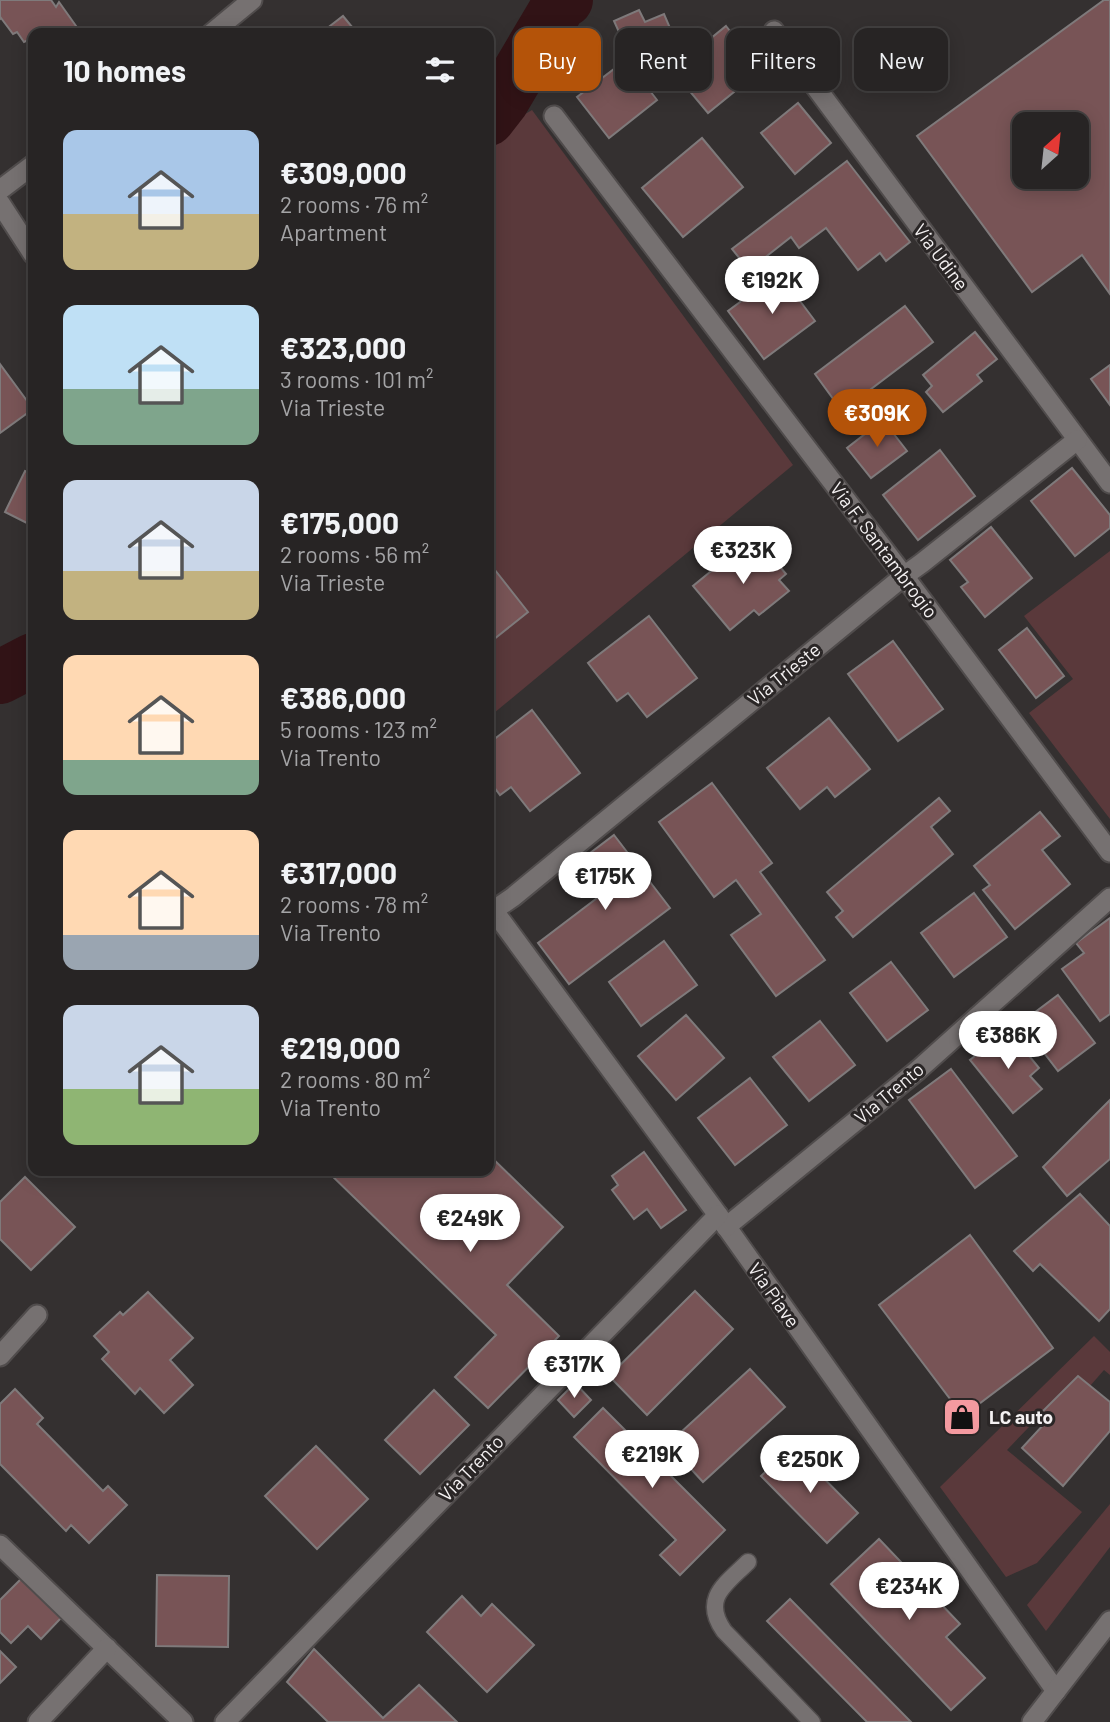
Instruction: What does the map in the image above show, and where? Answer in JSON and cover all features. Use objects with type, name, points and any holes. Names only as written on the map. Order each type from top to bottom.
[{"type":"street","points":[[218,28],[252,0]]},
{"type":"street","name":"Via Udine","points":[[818,91],[1110,483]]},
{"type":"street","name":"Via F. Santambrogio","points":[[554,116],[1110,852]]},
{"type":"street","points":[[0,190],[28,169]]},
{"type":"street","points":[[0,204],[28,246]]},
{"type":"street","name":"Via Trieste","points":[[494,906],[513,897],[904,576],[1077,440]]},
{"type":"street","name":"Via Trento","points":[[225,1722],[722,1221],[918,1070],[1110,898]]},
{"type":"street","name":"Via Piave","points":[[494,911],[722,1221],[1056,1690]]},
{"type":"street","points":[[0,1356],[37,1315]]},
{"type":"street","points":[[0,1545],[183,1722]]},
{"type":"street","points":[[1032,1722],[1110,1621]]},
{"type":"street","points":[[38,1722],[107,1648]]},
{"type":"lane","points":[[748,1562],[720,1592],[714,1607],[715,1615],[724,1631],[812,1722]]},
{"type":"shaded area","points":[[532,110],[793,465],[494,713],[494,132]]},
{"type":"shaded area","points":[[1110,551],[1110,819],[1029,713],[1073,679],[1024,616]]},
{"type":"shaded area","points":[[1094,1336],[1110,1352],[1110,1375],[1104,1370],[1090,1386],[1078,1376],[1007,1450],[1082,1512],[1037,1563],[1006,1577],[940,1487]]},
{"type":"shaded area","points":[[1110,1504],[1110,1547],[1046,1631],[1027,1605]]},
{"type":"building","points":[[0,0],[51,0],[56,7],[59,2],[77,28],[28,28],[28,40],[24,42],[17,32],[13,34],[0,19]]},
{"type":"building","points":[[1104,0],[1110,0],[1110,294],[1082,255],[1032,292],[917,136]]},
{"type":"building","points":[[639,10],[645,22],[664,14],[670,28],[617,28],[614,21]]},
{"type":"building","points":[[343,16],[353,28],[327,28]]},
{"type":"building","points":[[726,26],[728,28],[726,91],[735,91],[708,113],[690,91],[712,91],[712,37]]},
{"type":"building","points":[[615,68],[615,91],[650,91],[657,100],[609,138],[577,97],[585,91],[601,91],[601,79]]},
{"type":"building","points":[[798,103],[831,143],[795,174],[761,133]]},
{"type":"building","points":[[702,138],[743,187],[683,237],[642,188]]},
{"type":"building","points":[[847,161],[910,242],[886,261],[880,253],[858,270],[826,228],[799,248],[791,237],[749,270],[732,249]]},
{"type":"building","points":[[779,273],[815,321],[764,359],[728,311]]},
{"type":"building","points":[[905,306],[933,342],[842,411],[815,374]]},
{"type":"building","points":[[975,332],[997,359],[977,375],[982,381],[943,412],[926,392],[932,386],[923,375]]},
{"type":"building","points":[[0,364],[28,402],[28,413],[0,433]]},
{"type":"building","points":[[1110,365],[1110,405],[1091,379]]},
{"type":"building","points":[[883,420],[907,451],[871,478],[847,448]]},
{"type":"building","points":[[940,450],[975,496],[918,540],[883,495]]},
{"type":"building","points":[[1072,468],[1110,515],[1110,528],[1075,556],[1031,501]]},
{"type":"building","points":[[25,471],[28,472],[28,524],[5,512]]},
{"type":"building","points":[[991,527],[1032,578],[985,617],[961,587],[968,582],[950,560]]},
{"type":"building","points":[[758,541],[786,574],[779,580],[789,591],[759,615],[754,610],[730,630],[693,586],[727,558],[732,563]]},
{"type":"building","points":[[494,569],[528,612],[494,639]]},
{"type":"building","points":[[649,616],[697,678],[647,717],[628,693],[617,701],[588,663]]},
{"type":"building","points":[[1027,628],[1064,676],[1036,698],[999,650]]},
{"type":"building","points":[[893,641],[943,709],[898,741],[848,674]]},
{"type":"building","points":[[532,710],[580,773],[530,811],[511,787],[500,795],[494,787],[494,739]]},
{"type":"building","points":[[829,718],[870,769],[835,797],[827,787],[800,809],[767,768]]},
{"type":"building","points":[[712,783],[772,863],[760,872],[825,960],[776,996],[731,935],[761,914],[736,880],[714,897],[659,822]]},
{"type":"building","points":[[939,798],[950,811],[931,827],[953,854],[853,937],[836,917],[843,911],[827,892]]},
{"type":"building","points":[[1040,812],[1060,836],[1042,850],[1070,884],[1015,929],[983,890],[990,885],[974,866]]},
{"type":"building","points":[[614,835],[670,908],[569,984],[538,943],[601,895],[577,863]]},
{"type":"building","points":[[974,893],[1007,937],[954,977],[921,933]]},
{"type":"building","points":[[1110,918],[1110,1014],[1100,1021],[1062,969],[1084,953],[1076,943]]},
{"type":"building","points":[[664,941],[697,985],[641,1026],[609,982]]},
{"type":"building","points":[[891,962],[928,1010],[887,1041],[850,993]]},
{"type":"building","points":[[1058,995],[1095,1043],[1058,1071],[1018,1025]]},
{"type":"building","points":[[686,1015],[724,1058],[676,1100],[638,1056]]},
{"type":"building","points":[[820,1021],[855,1065],[809,1101],[773,1057]]},
{"type":"building","points":[[1008,1030],[1039,1068],[1030,1076],[1042,1089],[1013,1113],[970,1060]]},
{"type":"building","points":[[951,1069],[1017,1156],[975,1188],[909,1100]]},
{"type":"building","points":[[750,1078],[787,1125],[735,1165],[698,1118]]},
{"type":"building","points":[[1110,1100],[1110,1159],[1067,1196],[1043,1167]]},
{"type":"building","points":[[644,1152],[686,1210],[661,1228],[647,1209],[634,1219],[612,1190],[618,1185],[612,1176]]},
{"type":"building","points":[[494,1160],[563,1227],[507,1285],[559,1336],[488,1408],[455,1377],[496,1335],[332,1176],[494,1176]]},
{"type":"building","points":[[25,1177],[75,1227],[31,1270],[0,1239],[0,1202]]},
{"type":"building","points":[[1080,1194],[1110,1226],[1110,1309],[1099,1321],[1040,1264],[1033,1271],[1014,1251]]},
{"type":"building","points":[[970,1235],[1053,1348],[963,1416],[879,1305]]},
{"type":"building","points":[[695,1291],[733,1329],[647,1415],[609,1376]]},
{"type":"building","points":[[148,1292],[193,1338],[170,1360],[193,1385],[164,1413],[140,1388],[135,1394],[102,1359],[109,1352],[94,1336],[120,1312],[123,1315]]},
{"type":"building","points":[[750,1369],[785,1407],[703,1482],[668,1444]]},
{"type":"building","points":[[1078,1376],[1110,1402],[1110,1431],[1063,1486],[1022,1448],[1046,1422],[1042,1412]]},
{"type":"building","points":[[575,1383],[591,1400],[574,1417],[558,1400]]},
{"type":"building","points":[[15,1389],[43,1418],[37,1424],[103,1491],[108,1486],[127,1505],[89,1543],[71,1525],[66,1531],[0,1464],[0,1404]]},
{"type":"building","points":[[434,1390],[469,1425],[420,1474],[385,1440]]},
{"type":"building","points":[[603,1408],[725,1530],[680,1575],[660,1555],[676,1540],[574,1437]]},
{"type":"building","points":[[316,1446],[368,1499],[317,1549],[265,1496]]},
{"type":"building","points":[[792,1446],[858,1513],[827,1543],[761,1476]]},
{"type":"building","points":[[879,1539],[960,1624],[946,1637],[985,1678],[951,1710],[831,1584]]},
{"type":"building","points":[[157,1575],[229,1576],[228,1647],[156,1646]]},
{"type":"building","points":[[21,1579],[61,1618],[41,1639],[28,1626],[11,1643],[0,1632],[0,1600]]},
{"type":"building","points":[[462,1596],[481,1616],[492,1604],[534,1645],[487,1692],[427,1632]]},
{"type":"building","points":[[790,1599],[911,1722],[867,1722],[767,1621]]},
{"type":"building","points":[[314,1649],[383,1718],[419,1685],[457,1722],[328,1722],[287,1682]]},
{"type":"building","points":[[0,1651],[16,1667],[0,1683]]},
{"type":"waterway","points":[[494,111],[560,3],[566,0]]},
{"type":"waterway","points":[[0,677],[28,663]]},
{"type":"place","name":"LC auto","points":[[962,1417]]}]
